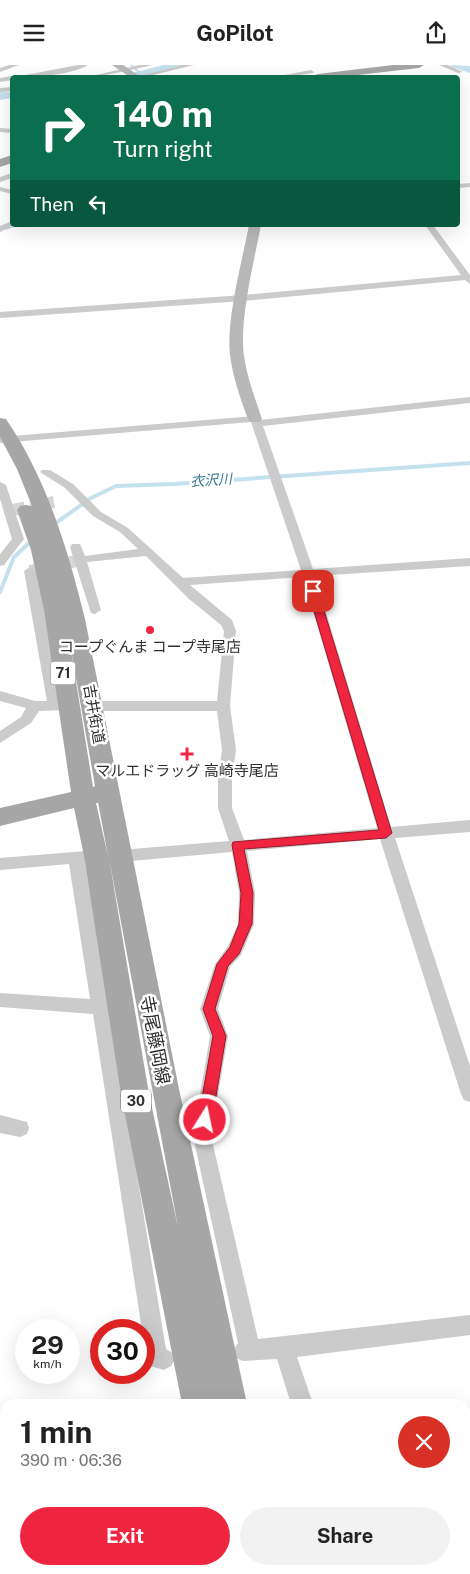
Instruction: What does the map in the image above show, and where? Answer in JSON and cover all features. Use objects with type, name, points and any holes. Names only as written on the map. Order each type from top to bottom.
[{"type":"main road","points":[[314,75],[394,65]]},
{"type":"main road","points":[[313,74],[419,65]]},
{"type":"main road","name":"吉井街道","points":[[0,423],[4,443],[43,534],[63,568],[93,706],[94,786]]},
{"type":"main road","name":"吉井街道","points":[[43,534],[54,610],[61,707],[94,786]]},
{"type":"main road","points":[[0,802],[94,786]]},
{"type":"main road","points":[[0,817],[94,786]]},
{"type":"main road","name":"寺尾藤岡線","points":[[94,786],[97,857],[135,1094],[198,1399]]},
{"type":"main road","name":"寺尾藤岡線","points":[[97,857],[165,1089],[229,1399]]},
{"type":"street","points":[[0,70],[16,65]]},
{"type":"street","points":[[47,65],[60,66],[76,74]]},
{"type":"street","points":[[32,75],[68,70],[85,65]]},
{"type":"street","points":[[97,75],[121,68],[150,65]]},
{"type":"street","points":[[146,75],[191,65]]},
{"type":"street","points":[[305,65],[313,74]]},
{"type":"street","points":[[442,65],[460,72]]},
{"type":"street","points":[[121,68],[133,75]]},
{"type":"street","points":[[255,227],[236,330],[244,388],[308,573],[386,833],[470,1094]]},
{"type":"street","points":[[430,227],[469,279]]},
{"type":"street","points":[[0,315],[243,298],[469,279]]},
{"type":"street","points":[[4,443],[470,400]]},
{"type":"street","points":[[46,472],[69,486],[97,514],[124,530],[193,596],[227,623],[230,631],[223,706],[228,750],[225,808],[238,845],[247,893],[246,924],[235,950],[223,964],[209,1009],[220,1036],[202,1136],[246,1350],[284,1348],[470,1325]]},
{"type":"street","points":[[0,485],[18,539],[0,562]]},
{"type":"street","points":[[76,547],[95,610]]},
{"type":"street","points":[[81,560],[99,556],[148,552]]},
{"type":"street","points":[[180,582],[470,562]]},
{"type":"street","points":[[30,571],[37,599],[54,701],[61,707]]},
{"type":"street","points":[[0,697],[35,706],[61,707]]},
{"type":"street","points":[[0,737],[26,720],[35,706]]},
{"type":"street","points":[[93,706],[223,706]]},
{"type":"street","points":[[0,864],[470,826]]},
{"type":"street","points":[[97,857],[99,1007],[157,1359],[164,1359]]},
{"type":"street","points":[[0,1000],[99,1007]]},
{"type":"street","points":[[0,1124],[20,1128]]},
{"type":"street","points":[[284,1348],[300,1399]]},
{"type":"waterway","points":[[131,65],[141,74]]},
{"type":"waterway","points":[[136,75],[178,65]]},
{"type":"waterway","points":[[456,65],[470,70]]},
{"type":"waterway","points":[[0,96],[10,95]]},
{"type":"waterway","points":[[6,229],[11,227]]},
{"type":"waterway","name":"衣沢川","points":[[53,525],[91,498],[116,486],[174,484],[470,463]]},
{"type":"waterway","name":"衣沢川","points":[[0,592],[14,557],[32,540]]},
{"type":"tunnel","points":[[13,510],[54,502]]},
{"type":"tunnel","points":[[30,571],[81,560]]},
{"type":"place","name":"コープぐんま コープ寺尾店","points":[[150,630]]},
{"type":"place","name":"マルエドラッグ 高崎寺尾店","points":[[187,754]]},
{"type":"route","points":[[205,1120],[220,1036],[209,1009],[223,964],[235,950],[246,924],[247,893],[238,845],[386,833],[313,591]]}]
